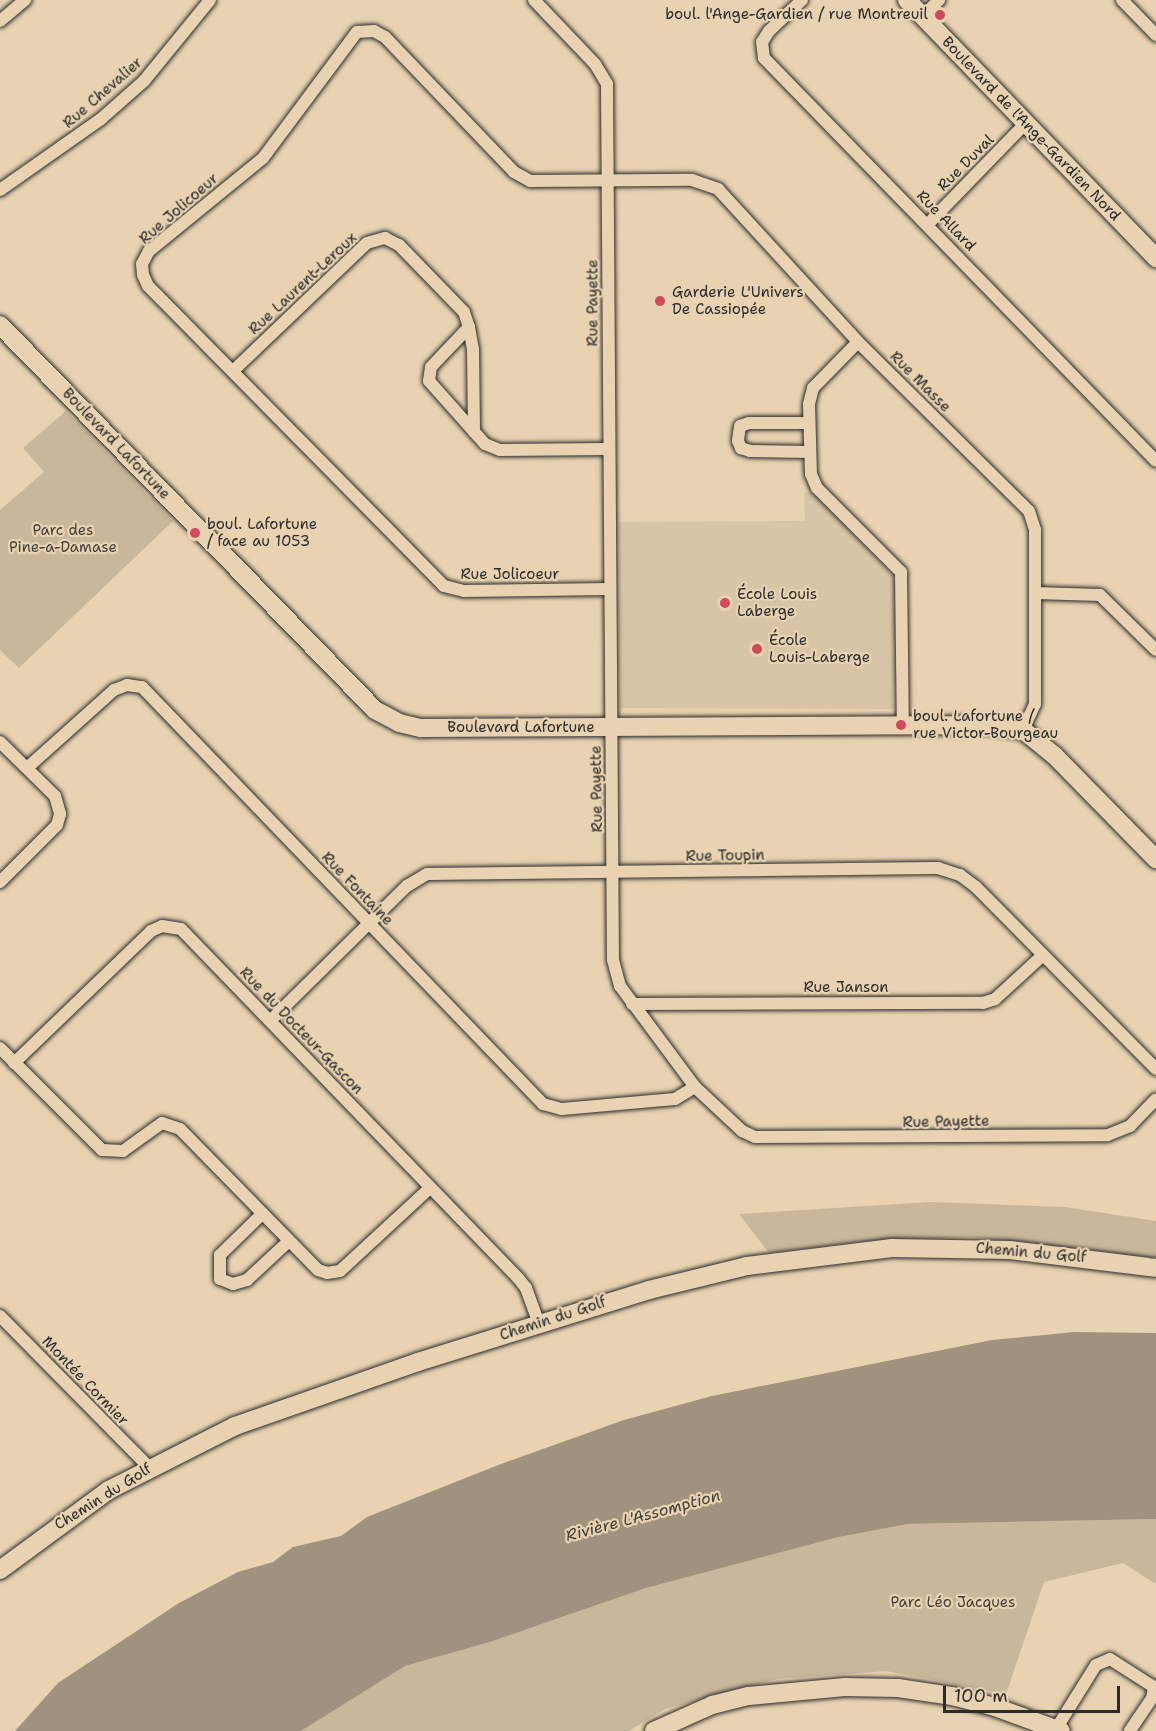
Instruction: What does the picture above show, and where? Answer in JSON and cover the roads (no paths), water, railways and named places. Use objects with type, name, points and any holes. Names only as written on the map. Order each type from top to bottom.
[{"type":"street","name":"Rue Chevalier","points":[[0,190],[101,119],[144,81],[210,0]]},
{"type":"street","name":"Rue Payette","points":[[534,0],[606,76],[609,181],[609,589],[615,974],[632,1004],[695,1087],[742,1131],[768,1139],[1108,1135],[1130,1126],[1156,1099]]},
{"type":"street","name":"Rue Allard","points":[[802,0],[769,31],[762,42],[764,58],[1156,461]]},
{"type":"street","name":"Boulevard de l'Ange-Gardien Nord","points":[[907,0],[1156,258]]},
{"type":"street","points":[[922,16],[939,0]]},
{"type":"street","points":[[1122,0],[1156,35]]},
{"type":"street","points":[[0,21],[18,2]]},
{"type":"street","name":"Rue Jolicoeur","points":[[609,181],[530,181],[522,178],[385,37],[374,31],[357,32],[263,158],[149,251],[142,264],[148,286],[444,586],[464,591],[609,589]]},
{"type":"street","name":"Rue Duval","points":[[927,224],[1025,124]]},
{"type":"street","name":"Rue Masse","points":[[609,181],[692,180],[718,189],[858,342],[1029,511],[1035,530],[1035,704],[1023,730]]},
{"type":"street","name":"Rue Laurent-Leroux","points":[[233,371],[367,243],[377,238],[399,245],[464,312],[473,349],[474,432]]},
{"type":"street","name":"Boulevard Lafortune","points":[[0,325],[381,713],[422,728],[988,725],[1023,730]]},
{"type":"street","points":[[469,327],[428,372],[432,386],[484,444],[500,450],[608,449]]},
{"type":"street","points":[[858,342],[813,388],[809,423],[811,474],[817,488],[901,572],[903,727]]},
{"type":"street","points":[[809,423],[749,423],[741,426],[738,441],[750,451],[810,452]]},
{"type":"street","points":[[1035,593],[1100,595],[1156,650]]},
{"type":"street","name":"Rue Fontaine","points":[[27,768],[114,690],[127,685],[142,687],[543,1104],[562,1109],[675,1099],[695,1087]]},
{"type":"street","points":[[1023,730],[1054,755],[1156,859]]},
{"type":"street","points":[[0,742],[55,796],[60,814],[57,825],[0,882]]},
{"type":"street","name":"Rue Toupin","points":[[272,1019],[407,886],[427,874],[938,868],[960,875],[976,887],[1156,1069]]},
{"type":"street","name":"Rue du Docteur-Gascon","points":[[14,1063],[151,931],[162,926],[181,929],[272,1019],[429,1190],[518,1278],[526,1288],[539,1324]]},
{"type":"street","name":"Rue Janson","points":[[632,1004],[983,1003],[995,999],[1042,956]]},
{"type":"street","points":[[0,1048],[102,1150],[123,1151],[162,1123],[180,1129],[318,1270],[327,1274],[340,1271],[429,1190]]},
{"type":"street","points":[[262,1214],[220,1255],[220,1279],[233,1284],[247,1280],[289,1241]]},
{"type":"street","name":"Chemin du Golf","points":[[0,1570],[63,1521],[148,1467],[287,1406],[649,1290],[747,1266],[892,1248],[1010,1250],[1156,1268]]},
{"type":"street","name":"Montée Cormier","points":[[0,1316],[148,1467]]},
{"type":"street","points":[[654,1731],[712,1705],[749,1696],[845,1687],[898,1688],[952,1696],[1058,1730],[1096,1665],[1110,1659],[1154,1687],[1152,1698],[1130,1731]]},
{"type":"water","name":"Rivière L'Assomption","points":[[1074,1332],[1156,1333],[1156,1519],[908,1524],[839,1537],[646,1588],[490,1642],[405,1666],[301,1731],[15,1731],[58,1683],[179,1603],[238,1572],[273,1562],[293,1547],[341,1536],[367,1517],[501,1464],[624,1420],[712,1396],[992,1340]]},
{"type":"place","name":"boul. l'Ange-Gardien / rue Montreuil","points":[[940,15]]},
{"type":"place","name":"Garderie L'Univers De Cassiopée","points":[[660,301]]},
{"type":"place","name":"boul. Lafortune / face au 1053","points":[[195,533]]},
{"type":"place","name":"École Louis Laberge","points":[[725,603]]},
{"type":"place","name":"École Louis-Laberge","points":[[757,649]]},
{"type":"place","name":"boul. Lafortune / rue Victor-Bourgeau","points":[[901,725]]},
{"type":"park label","name":"Parc des Pine-a-Damase","points":[[63,538]]},
{"type":"park label","name":"Parc Léo Jacques","points":[[953,1603]]}]
